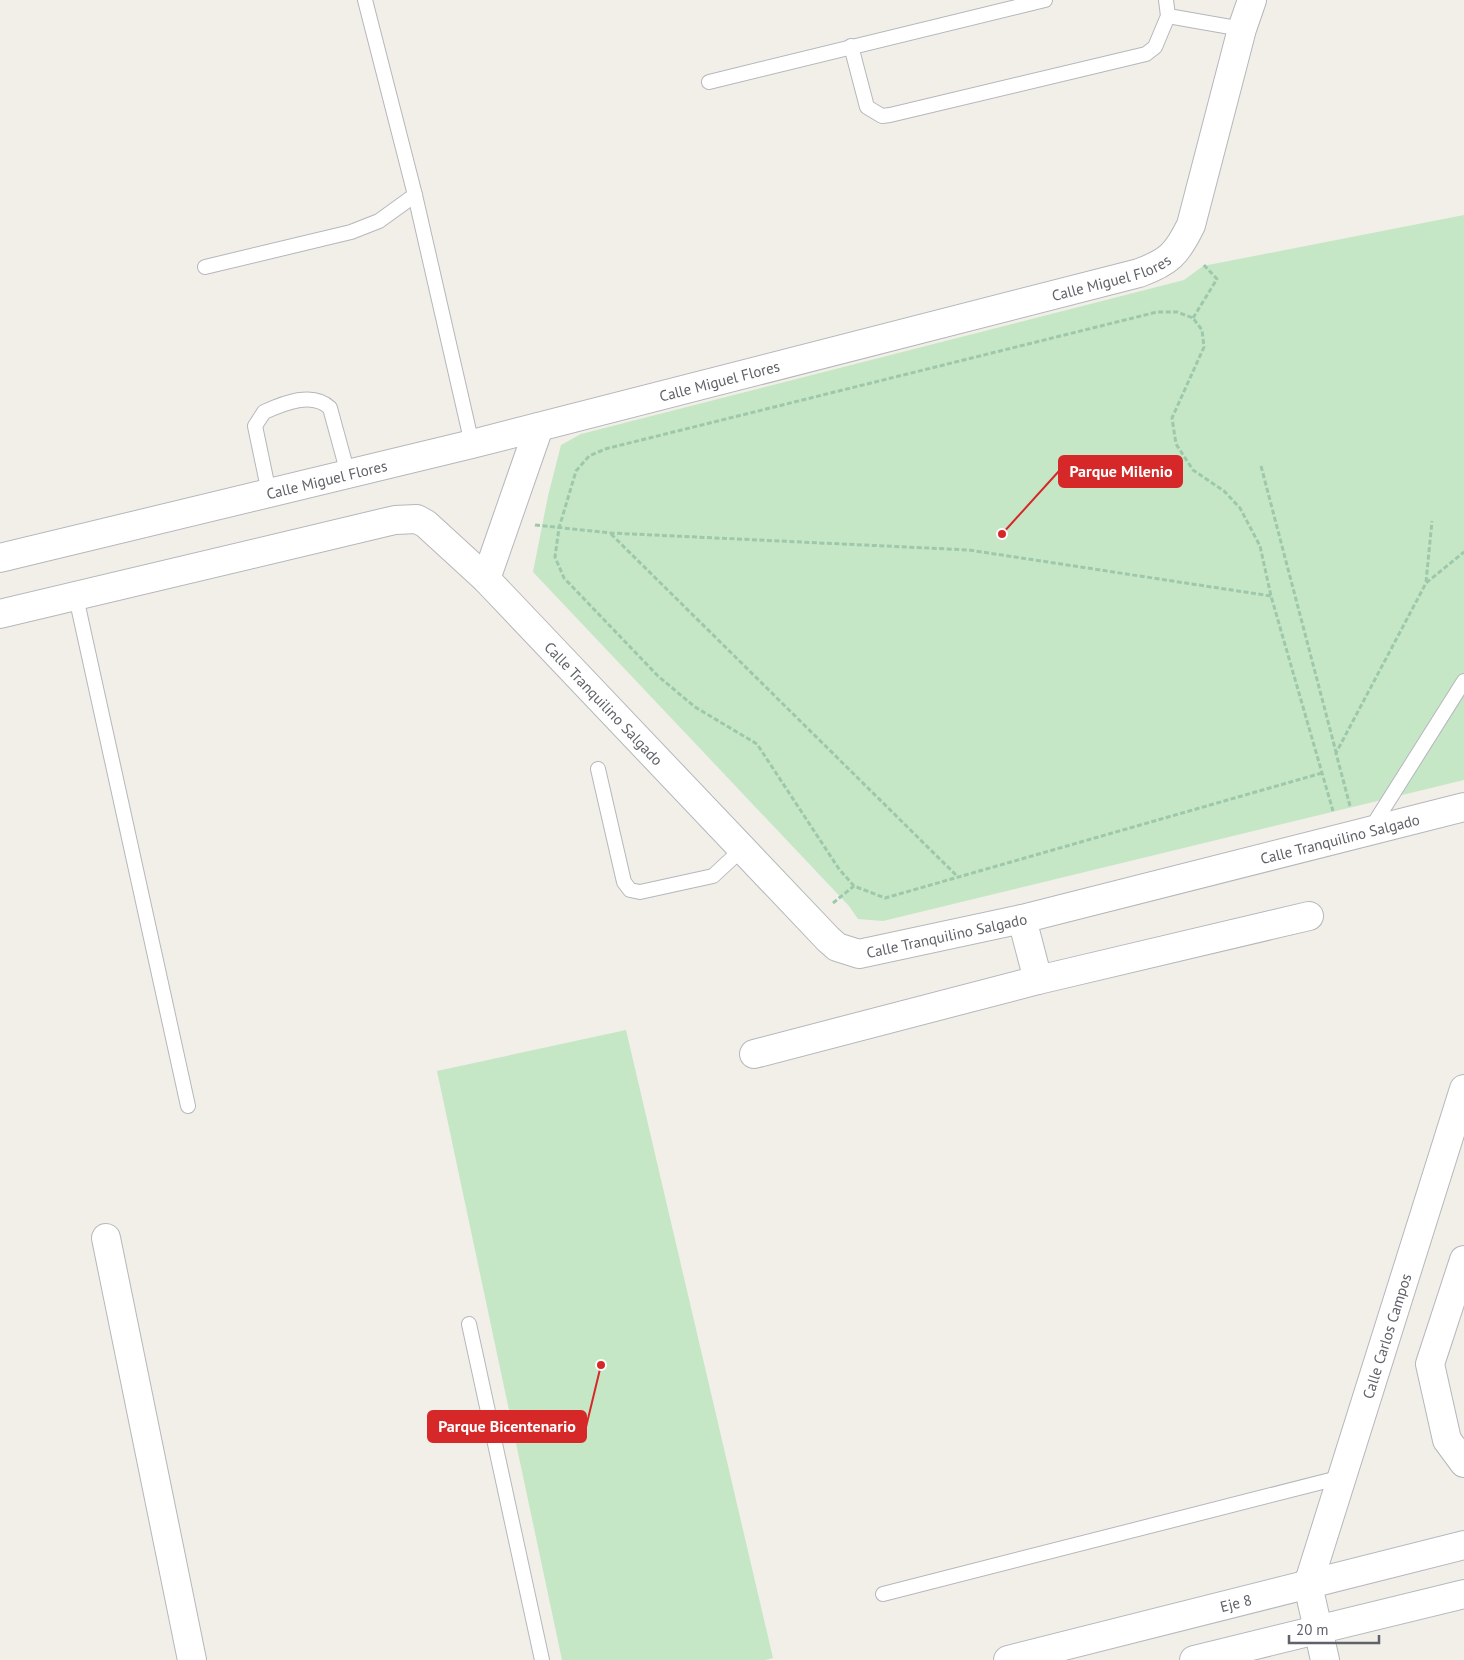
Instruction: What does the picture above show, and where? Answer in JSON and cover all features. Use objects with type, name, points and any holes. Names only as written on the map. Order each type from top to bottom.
[{"type":"street","name":"Calle Miguel Flores","points":[[0,558],[540,427],[1160,266],[1171,258],[1182,243],[1190,224],[1242,30],[1252,0]]},
{"type":"street","points":[[486,579],[540,427]]},
{"type":"street","name":"Calle Tranquilino Salgado","points":[[76,597],[395,520],[417,519],[437,534],[486,579],[741,850],[828,939],[848,951],[871,952],[1022,919],[1464,807]]},
{"type":"street","points":[[0,614],[76,597]]},
{"type":"street","points":[[754,1054],[1038,980],[1309,916]]},
{"type":"street","points":[[1022,919],[1038,980]]},
{"type":"street","name":"Calle Carlos Campos","points":[[1308,1585],[1462,1101]]},
{"type":"street","points":[[106,1238],[192,1660]]},
{"type":"street","points":[[1464,1260],[1430,1364],[1447,1440],[1464,1463]]},
{"type":"street","name":"Eje 8","points":[[1008,1660],[1464,1545]]},
{"type":"street","points":[[1308,1585],[1325,1660]]},
{"type":"street","points":[[1194,1660],[1464,1594]]},
{"type":"lane","points":[[365,0],[414,195],[472,444]]},
{"type":"lane","points":[[709,82],[850,46],[1045,0]]},
{"type":"lane","points":[[850,46],[867,107],[882,116],[890,116],[1142,56],[1155,47],[1168,16],[1166,0]]},
{"type":"lane","points":[[1168,16],[1242,30]]},
{"type":"lane","points":[[205,267],[351,232],[379,222],[414,195]]},
{"type":"lane","points":[[269,493],[256,435],[255,426],[258,418],[272,408],[306,399],[324,401],[330,408],[348,474]]},
{"type":"lane","points":[[76,597],[188,1106]]},
{"type":"lane","points":[[1356,834],[1464,681]]},
{"type":"lane","points":[[598,769],[624,882],[630,890],[640,892],[713,876],[741,850]]},
{"type":"lane","points":[[469,1324],[542,1660]]},
{"type":"lane","points":[[883,1594],[1342,1477]]},
{"type":"path","points":[[1193,318],[1217,280]]},
{"type":"path","points":[[1322,773],[885,898],[854,886],[838,869],[757,744],[695,706],[658,676],[564,578],[555,557],[559,528],[576,471],[589,456],[605,449],[1157,312],[1177,312],[1193,318],[1202,330],[1204,347],[1172,418],[1176,444],[1193,470],[1224,491],[1240,508],[1260,546],[1271,596],[1322,773],[1356,834]]},
{"type":"path","points":[[1261,466],[1356,834]]},
{"type":"path","points":[[507,520],[611,533],[969,550],[1271,596]]},
{"type":"path","points":[[1336,753],[1426,583],[1432,522]]},
{"type":"path","points":[[611,533],[957,876]]},
{"type":"path","points":[[1426,583],[1464,552]]},
{"type":"green space","points":[[1464,215],[1464,780],[883,921],[858,919],[849,906],[533,572],[548,496],[561,445],[581,434],[1184,280],[1203,266]]},
{"type":"green space","points":[[626,1030],[773,1658],[765,1660],[562,1660],[437,1071]]},
{"type":"place","name":"Parque Milenio","points":[[1002,534]]},
{"type":"place","name":"Parque Bicentenario","points":[[601,1365]]}]
